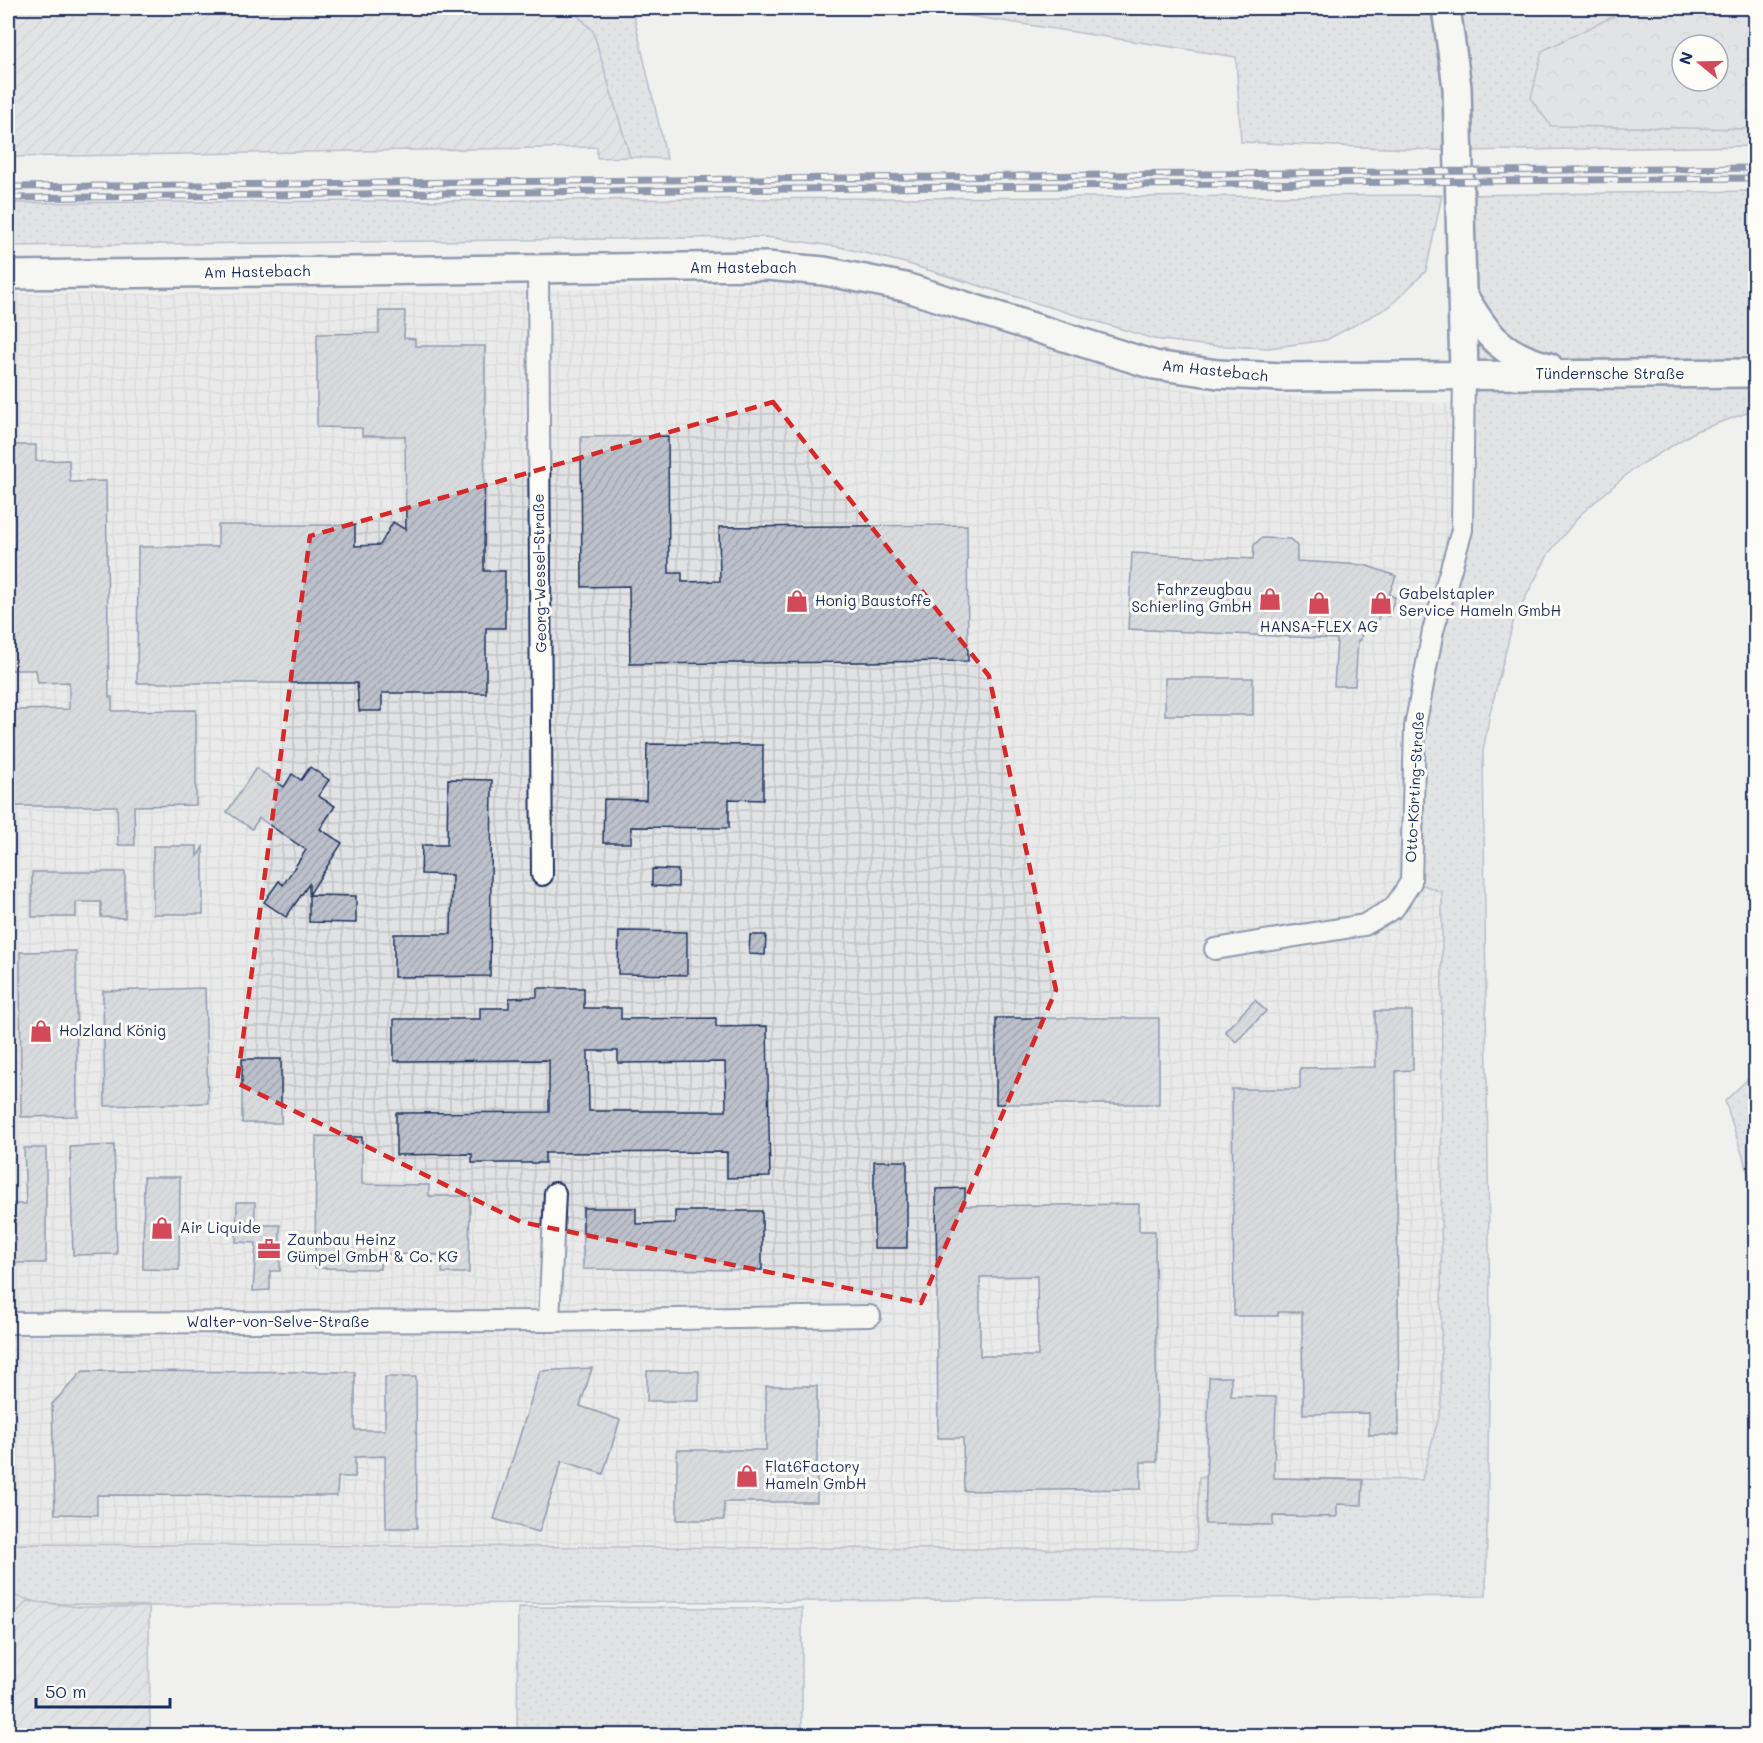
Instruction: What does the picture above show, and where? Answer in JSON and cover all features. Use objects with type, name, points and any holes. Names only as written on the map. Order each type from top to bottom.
[{"type":"main road","points":[[1446,8],[1457,87],[1464,374]]},
{"type":"main road","name":"Am Hastebach","points":[[8,275],[796,268],[905,287],[1154,365],[1218,374],[1282,377],[1464,374]]},
{"type":"main road","points":[[1463,294],[1481,327],[1499,347],[1530,362],[1574,374]]},
{"type":"main road","name":"Tündernsche Straße","points":[[1464,374],[1755,373]]},
{"type":"street","name":"Georg-Wessel-Straße","points":[[538,270],[542,875]]},
{"type":"street","name":"Otto-Körting-Straße","points":[[1215,949],[1364,925],[1394,908],[1411,882],[1415,727],[1433,631],[1462,530],[1464,374]]},
{"type":"street","points":[[549,1322],[555,1193]]},
{"type":"street","name":"Walter-von-Selve-Straße","points":[[8,1323],[549,1322],[870,1316]]},
{"type":"highlighted area","points":[[773,402],[989,676],[1056,990],[921,1303],[521,1222],[237,1083],[310,536]]},
{"type":"shaded area","points":[[799,283],[901,297],[993,332],[1200,392],[1486,405],[1460,1579],[27,1601],[8,1622],[8,294],[491,292]]},
{"type":"green space","points":[[8,8],[570,8],[593,31],[630,157],[597,158],[597,147],[8,157]]},
{"type":"green space","points":[[570,8],[632,8],[667,159],[630,157],[593,31]]},
{"type":"green space","points":[[918,8],[1445,8],[1458,151],[1241,142],[1236,57]]},
{"type":"green space","points":[[1447,8],[1755,8],[1755,146],[1460,151]]},
{"type":"green space","points":[[1630,8],[1755,8],[1755,129],[1551,126],[1531,99],[1542,51]]},
{"type":"green space","points":[[1755,191],[1755,410],[1696,431],[1632,470],[1581,514],[1549,553],[1514,619],[1490,713],[1483,752],[1490,1327],[1486,1596],[149,1606],[40,1603],[8,1594],[8,1544],[1196,1550],[1199,1477],[1422,1480],[1441,1409],[1442,892],[1412,881],[1417,727],[1463,530],[1466,373],[1461,195]]},
{"type":"green space","points":[[1442,195],[1426,271],[1389,307],[1326,340],[1269,348],[1202,345],[1154,339],[905,263],[840,247],[766,237],[8,246],[8,203]]},
{"type":"green space","points":[[1755,1072],[1755,1194],[1725,1101]]},
{"type":"green space","points":[[27,1601],[80,1607],[149,1607],[150,1735],[8,1735],[8,1622]]},
{"type":"green space","points":[[518,1607],[802,1608],[802,1735],[517,1735]]},
{"type":"building","points":[[379,311],[405,311],[404,338],[415,339],[415,346],[485,346],[484,571],[505,571],[505,628],[486,628],[486,693],[382,693],[382,711],[359,711],[357,683],[137,683],[138,547],[218,547],[218,525],[355,525],[355,546],[380,545],[393,522],[406,530],[405,436],[362,436],[362,428],[317,427],[317,334],[379,333]]},
{"type":"building","points":[[668,436],[669,573],[682,573],[682,582],[720,581],[719,527],[967,525],[968,661],[630,664],[629,586],[582,587],[581,437]]},
{"type":"building","points":[[8,445],[36,445],[36,461],[69,460],[70,482],[106,481],[109,697],[112,697],[112,711],[196,710],[196,805],[134,806],[135,845],[118,845],[117,806],[9,806],[8,710],[69,709],[69,682],[38,683],[36,670],[8,670]]},
{"type":"building","points":[[1261,538],[1290,539],[1297,546],[1297,561],[1365,565],[1396,576],[1389,595],[1395,597],[1389,616],[1380,613],[1373,634],[1362,629],[1361,640],[1358,640],[1355,686],[1334,686],[1337,639],[1128,629],[1132,553],[1253,559],[1254,545]]},
{"type":"building","points":[[1165,678],[1253,678],[1253,715],[1165,715]]},
{"type":"building","points":[[647,744],[763,745],[763,800],[729,799],[729,828],[631,827],[631,843],[603,843],[604,799],[646,800]]},
{"type":"building","points":[[310,767],[329,780],[318,796],[335,806],[320,829],[342,843],[309,895],[309,884],[286,917],[264,902],[279,881],[283,885],[306,850],[259,818],[252,829],[227,812],[256,768],[284,787],[292,774],[301,780]]},
{"type":"building","points":[[448,779],[492,780],[490,976],[394,977],[394,934],[451,934],[452,875],[421,874],[422,845],[447,845]]},
{"type":"building","points":[[153,846],[197,846],[197,857],[203,847],[203,914],[153,914]]},
{"type":"building","points":[[652,869],[678,870],[678,887],[652,886]]},
{"type":"building","points":[[32,872],[125,872],[125,918],[101,917],[101,902],[76,902],[76,917],[32,917]]},
{"type":"building","points":[[309,895],[356,896],[356,923],[309,922]]},
{"type":"building","points":[[619,931],[687,932],[687,975],[618,974]]},
{"type":"building","points":[[750,935],[766,935],[765,955],[749,954]]},
{"type":"building","points":[[76,951],[77,1116],[21,1117],[20,952]]},
{"type":"building","points":[[205,988],[208,1103],[105,1106],[103,991]]},
{"type":"building","points":[[537,988],[584,988],[584,1008],[621,1008],[621,1019],[716,1018],[716,1027],[767,1026],[770,1177],[727,1178],[727,1152],[545,1153],[545,1163],[472,1163],[472,1154],[396,1155],[396,1113],[549,1112],[549,1060],[394,1061],[394,1019],[480,1019],[480,1008],[509,1008],[509,998],[537,997]],"holes":[[[588,1051],[618,1051],[618,1063],[725,1062],[726,1111],[589,1111]]]},
{"type":"building","points":[[1255,1000],[1266,1011],[1236,1042],[1225,1031]]},
{"type":"building","points":[[1375,1011],[1412,1011],[1413,1070],[1396,1071],[1399,1435],[1369,1435],[1369,1413],[1303,1414],[1302,1312],[1278,1312],[1278,1316],[1234,1316],[1232,1089],[1300,1089],[1300,1068],[1376,1067]]},
{"type":"building","points":[[996,1018],[1159,1018],[1159,1104],[996,1104]]},
{"type":"building","points":[[242,1059],[281,1059],[281,1123],[242,1123]]},
{"type":"building","points":[[316,1136],[362,1137],[362,1184],[429,1185],[429,1196],[470,1196],[469,1273],[442,1273],[443,1255],[381,1254],[380,1269],[315,1268]]},
{"type":"building","points":[[114,1145],[117,1254],[73,1255],[70,1147]]},
{"type":"building","points":[[24,1148],[46,1148],[46,1263],[13,1263],[14,1204],[26,1204]]},
{"type":"building","points":[[874,1161],[907,1161],[907,1248],[874,1248]]},
{"type":"building","points":[[144,1177],[180,1177],[179,1270],[143,1269]]},
{"type":"building","points":[[965,1188],[965,1206],[1139,1204],[1139,1231],[1155,1231],[1157,1462],[1141,1462],[1141,1489],[964,1491],[963,1438],[938,1438],[936,1189]],"holes":[[[1037,1276],[1038,1356],[980,1356],[980,1277]]]},
{"type":"building","points":[[237,1202],[255,1202],[255,1225],[280,1225],[280,1271],[270,1271],[270,1290],[253,1291],[256,1243],[236,1242]]},
{"type":"building","points":[[583,1208],[636,1208],[636,1224],[675,1223],[675,1211],[762,1211],[762,1270],[583,1269]]},
{"type":"building","points":[[592,1368],[580,1406],[620,1420],[603,1474],[562,1461],[539,1532],[494,1519],[540,1371]]},
{"type":"building","points":[[83,1371],[355,1372],[355,1430],[385,1430],[385,1377],[416,1377],[417,1528],[386,1528],[385,1456],[355,1457],[355,1477],[338,1477],[337,1496],[97,1495],[97,1515],[55,1514],[52,1404]]},
{"type":"building","points":[[647,1371],[699,1371],[699,1401],[647,1401]]},
{"type":"building","points":[[1209,1377],[1231,1377],[1231,1396],[1276,1397],[1274,1478],[1363,1480],[1362,1505],[1337,1504],[1337,1517],[1273,1516],[1273,1525],[1205,1524]]},
{"type":"building","points":[[766,1386],[817,1386],[817,1502],[724,1502],[724,1520],[677,1520],[677,1450],[766,1450]]},
{"type":"railway","points":[[8,187],[1756,168]]},
{"type":"railway","points":[[8,198],[1756,178]]},
{"type":"place","name":"Fahrzeugbau Schierling GmbH","points":[[1270,599]]},
{"type":"place","name":"Honig Baustoffe","points":[[797,601]]},
{"type":"place","name":"HANSA-FLEX AG","points":[[1319,603]]},
{"type":"place","name":"Gabelstapler Service Hameln GmbH","points":[[1381,603]]},
{"type":"place","name":"Holzland König","points":[[41,1031]]},
{"type":"place","name":"Air Liquide","points":[[162,1228]]},
{"type":"place","name":"Zaunbau Heinz Gümpel GmbH & Co. KG","points":[[269,1249]]},
{"type":"place","name":"Flat6Factory Hameln GmbH","points":[[747,1476]]}]
